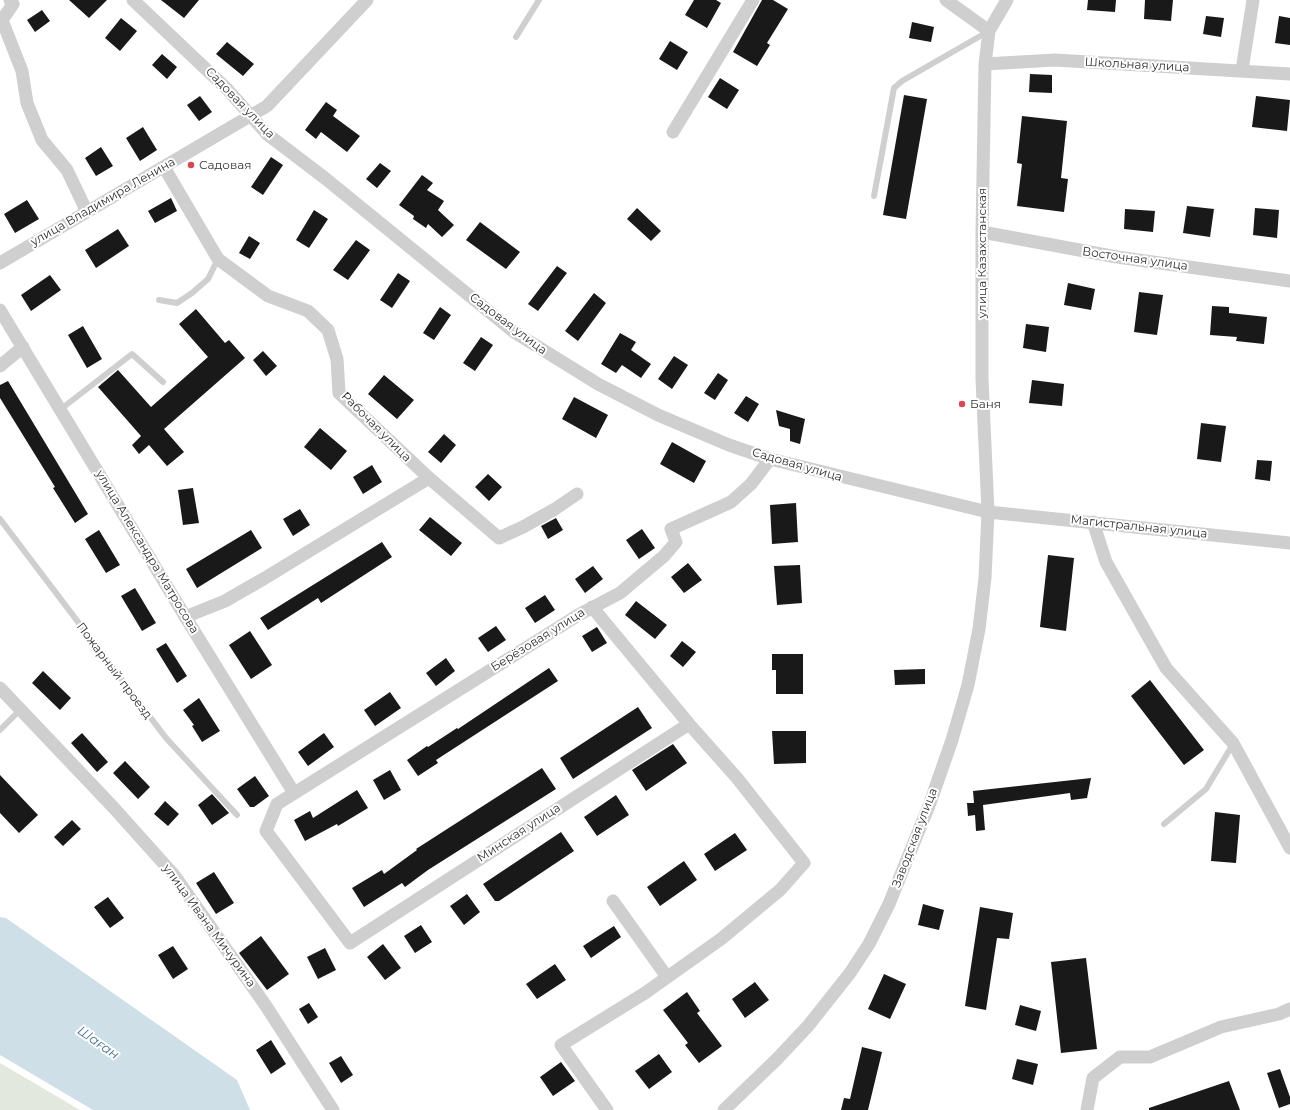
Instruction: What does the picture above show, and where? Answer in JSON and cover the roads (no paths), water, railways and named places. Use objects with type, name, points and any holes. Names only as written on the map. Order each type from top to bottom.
[{"type":"street","name":"Садовая улица","points":[[133,0],[222,83],[267,134],[326,179],[526,340],[598,384],[658,415],[729,445],[770,459],[988,512]]},
{"type":"street","name":"улица Владимира Ленина","points":[[0,263],[267,106],[368,0]]},
{"type":"street","points":[[673,132],[754,0]]},
{"type":"street","points":[[946,0],[989,31]]},
{"type":"street","name":"улица Казахстанская","points":[[988,512],[982,379],[982,232],[985,64],[989,31],[1007,0]]},
{"type":"street","points":[[1242,70],[1252,0]]},
{"type":"street","points":[[0,12],[14,1]]},
{"type":"street","points":[[14,1],[2,20],[22,71],[27,103],[42,140],[67,170],[87,212]]},
{"type":"street","name":"Школьная улица","points":[[985,64],[1055,60],[1290,74]]},
{"type":"street","name":"Рабочая улица","points":[[164,167],[218,259],[268,296],[308,311],[328,330],[337,359],[339,394],[428,478],[499,538],[523,528],[577,494]]},
{"type":"street","name":"Восточная улица","points":[[982,232],[1117,257],[1290,281]]},
{"type":"street","name":"улица Александра Матросова","points":[[0,310],[185,617],[294,793]]},
{"type":"street","points":[[0,366],[23,347]]},
{"type":"street","name":"Берёзовая улица","points":[[277,804],[592,607],[620,593],[664,556],[676,542],[671,529],[731,502],[751,484],[770,459]]},
{"type":"street","points":[[185,617],[225,601],[428,478]]},
{"type":"street","name":"Магистральная улица","points":[[988,512],[1290,543]]},
{"type":"street","name":"Заводская улица","points":[[724,1110],[778,1059],[808,1026],[869,944],[889,904],[930,803],[952,740],[968,685],[979,629],[985,578],[988,512]]},
{"type":"street","points":[[1093,522],[1106,562],[1166,668],[1233,743],[1290,848]]},
{"type":"street","points":[[592,607],[689,724],[737,778],[804,863],[780,890],[722,939],[667,976],[645,993],[560,1045],[607,1110]]},
{"type":"street","name":"улица Ивана Мичурина","points":[[0,688],[108,801],[174,875],[266,1006],[333,1110]]},
{"type":"street","name":"Минская улица","points":[[277,804],[266,831],[350,943],[689,724]]},
{"type":"street","points":[[613,901],[667,976]]},
{"type":"street","points":[[1088,1110],[1093,1078],[1120,1057],[1150,1058],[1221,1027],[1279,1014],[1290,1009]]},
{"type":"lane","points":[[516,37],[539,0]]},
{"type":"lane","points":[[874,196],[894,88],[902,81],[989,31]]},
{"type":"lane","points":[[159,300],[177,303],[192,293],[208,279],[218,259]]},
{"type":"lane","points":[[60,409],[132,354],[163,382]]},
{"type":"lane","name":"Пожарный проезд","points":[[0,519],[166,738],[237,815]]},
{"type":"lane","points":[[0,730],[21,709]]},
{"type":"lane","points":[[1164,824],[1206,789],[1233,743]]},
{"type":"water","name":"Шаған","points":[[0,917],[6,918],[237,1080],[250,1110],[93,1110],[0,1055]]},
{"type":"place","name":"Садовая","points":[[191,165]]},
{"type":"place","name":"Баня","points":[[962,404]]}]
